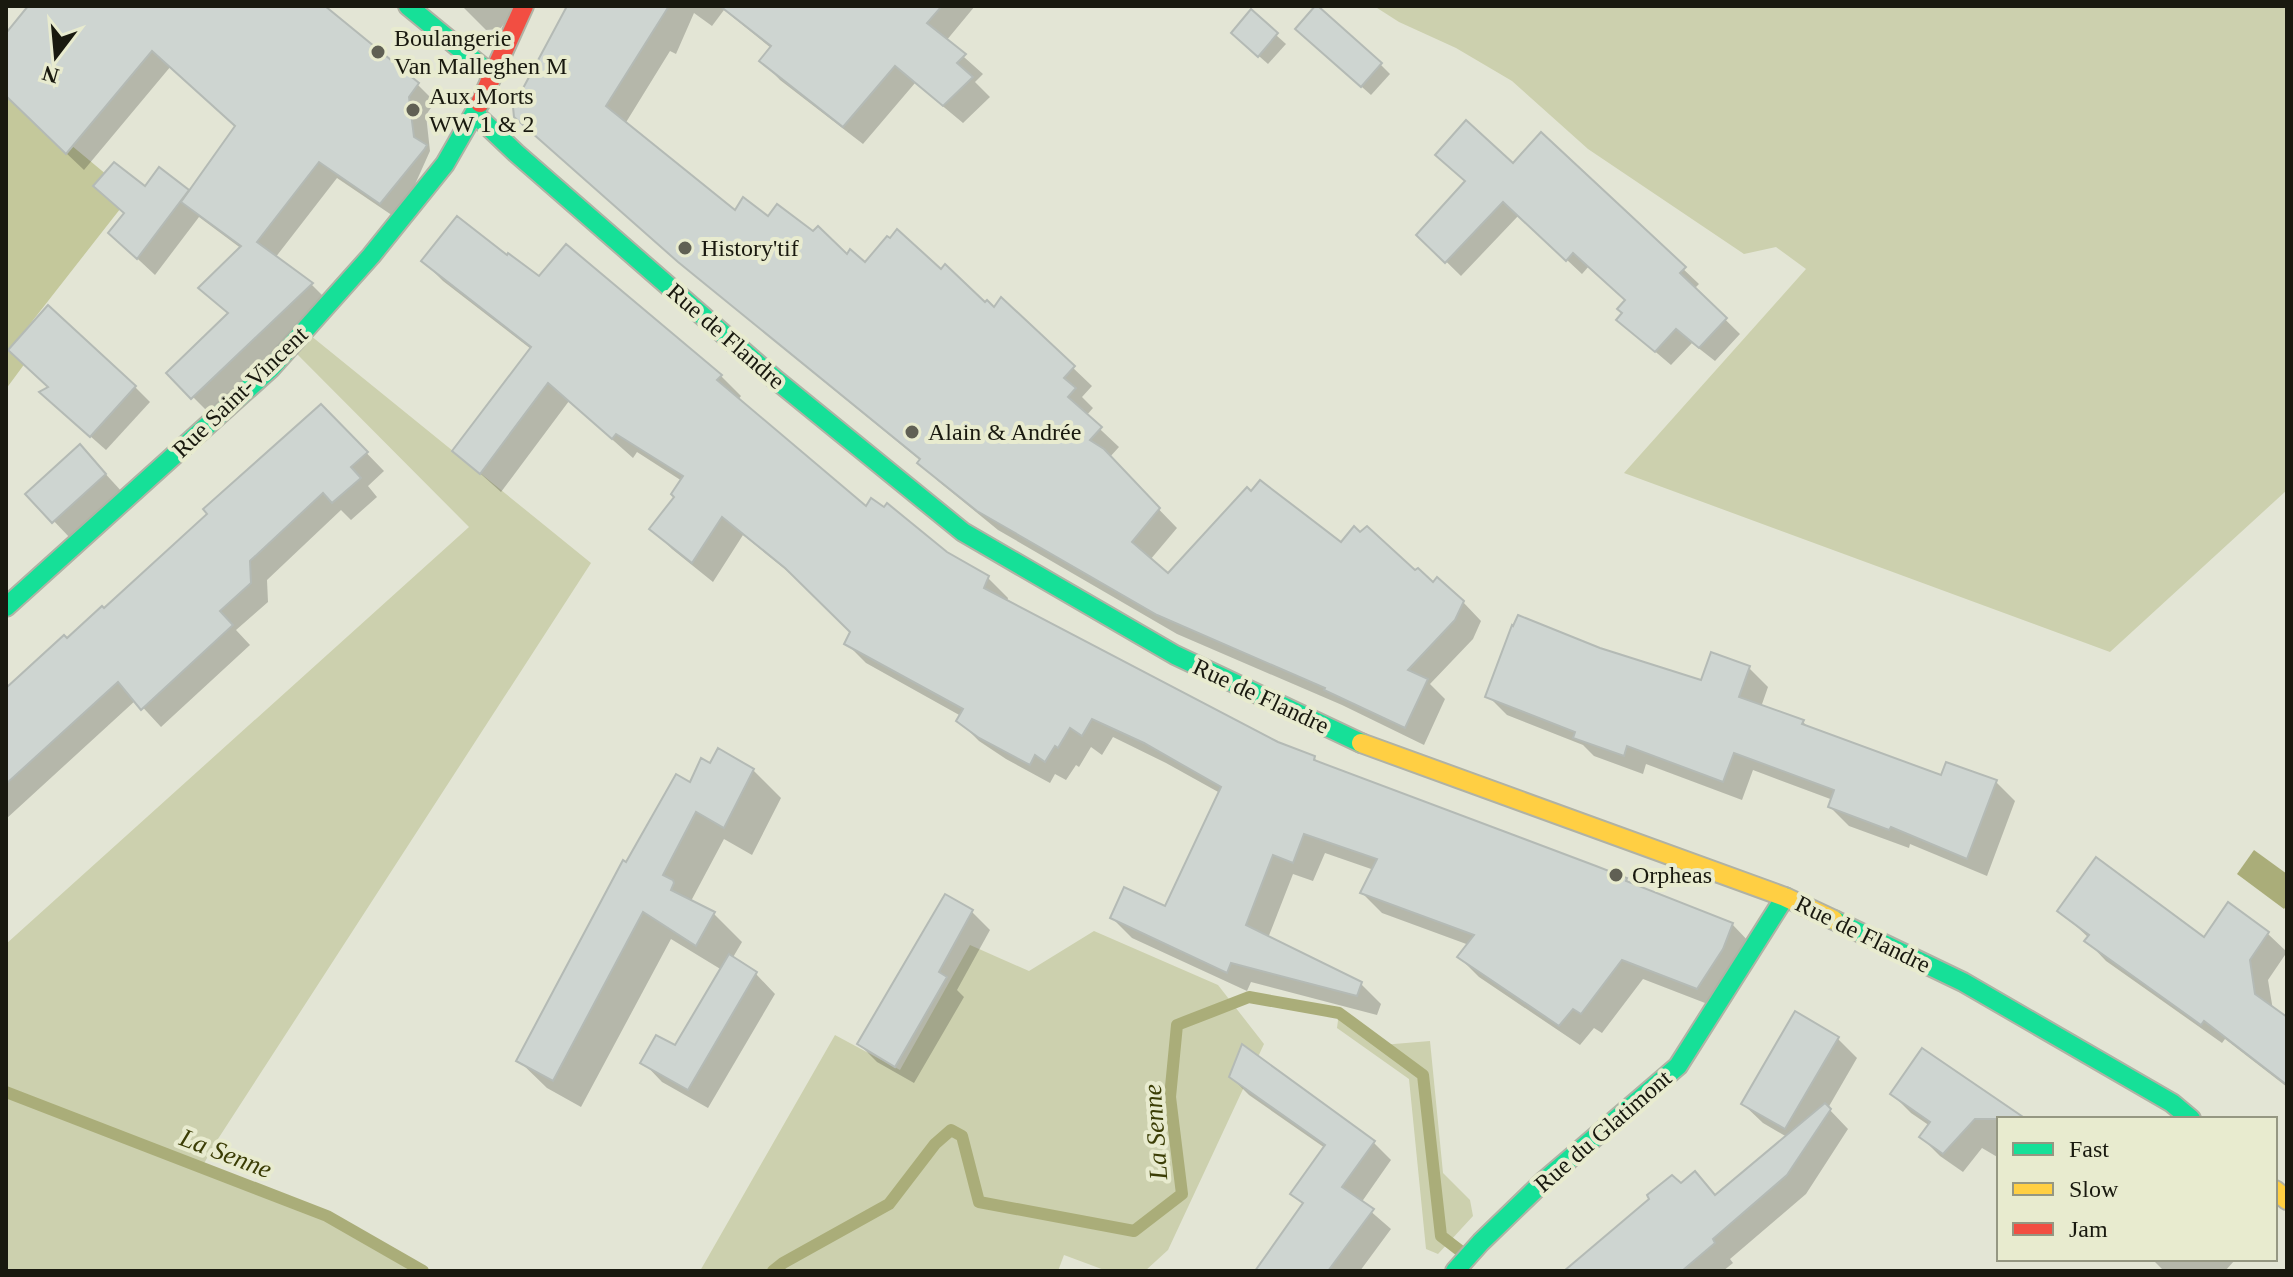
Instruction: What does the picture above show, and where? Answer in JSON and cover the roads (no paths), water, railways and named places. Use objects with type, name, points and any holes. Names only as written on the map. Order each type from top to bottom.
[{"type":"street","points":[[408,6],[492,75]]},
{"type":"street","points":[[475,114],[524,6]]},
{"type":"street","name":"Rue Saint-Vincent","points":[[6,607],[271,368],[371,256],[445,164],[475,114]]},
{"type":"street","name":"Rue de Flandre","points":[[475,114],[775,379],[963,532],[1175,655],[1367,746],[1785,897],[1963,982],[2172,1103],[2189,1117]]},
{"type":"street","name":"Rue du Glatimont","points":[[1455,1271],[1545,1180],[1678,1066],[1785,897]]},
{"type":"waterway","name":"La Senne","points":[[773,1271],[889,1204],[935,1144],[951,1130],[962,1136],[979,1202],[1134,1231],[1182,1194],[1170,1097],[1177,1025],[1249,997],[1339,1013],[1423,1075],[1441,1236],[1463,1253]]},
{"type":"waterway","name":"La Senne","points":[[6,1092],[327,1216],[423,1271]]},
{"type":"place","name":"Boulangerie Van Malleghen M","points":[[378,52]]},
{"type":"place","name":"Aux Morts WW 1 & 2","points":[[413,110]]},
{"type":"place","name":"History'tif","points":[[685,248]]},
{"type":"place","name":"Alain & Andrée","points":[[912,432]]},
{"type":"place","name":"Orpheas","points":[[1616,875]]}]
